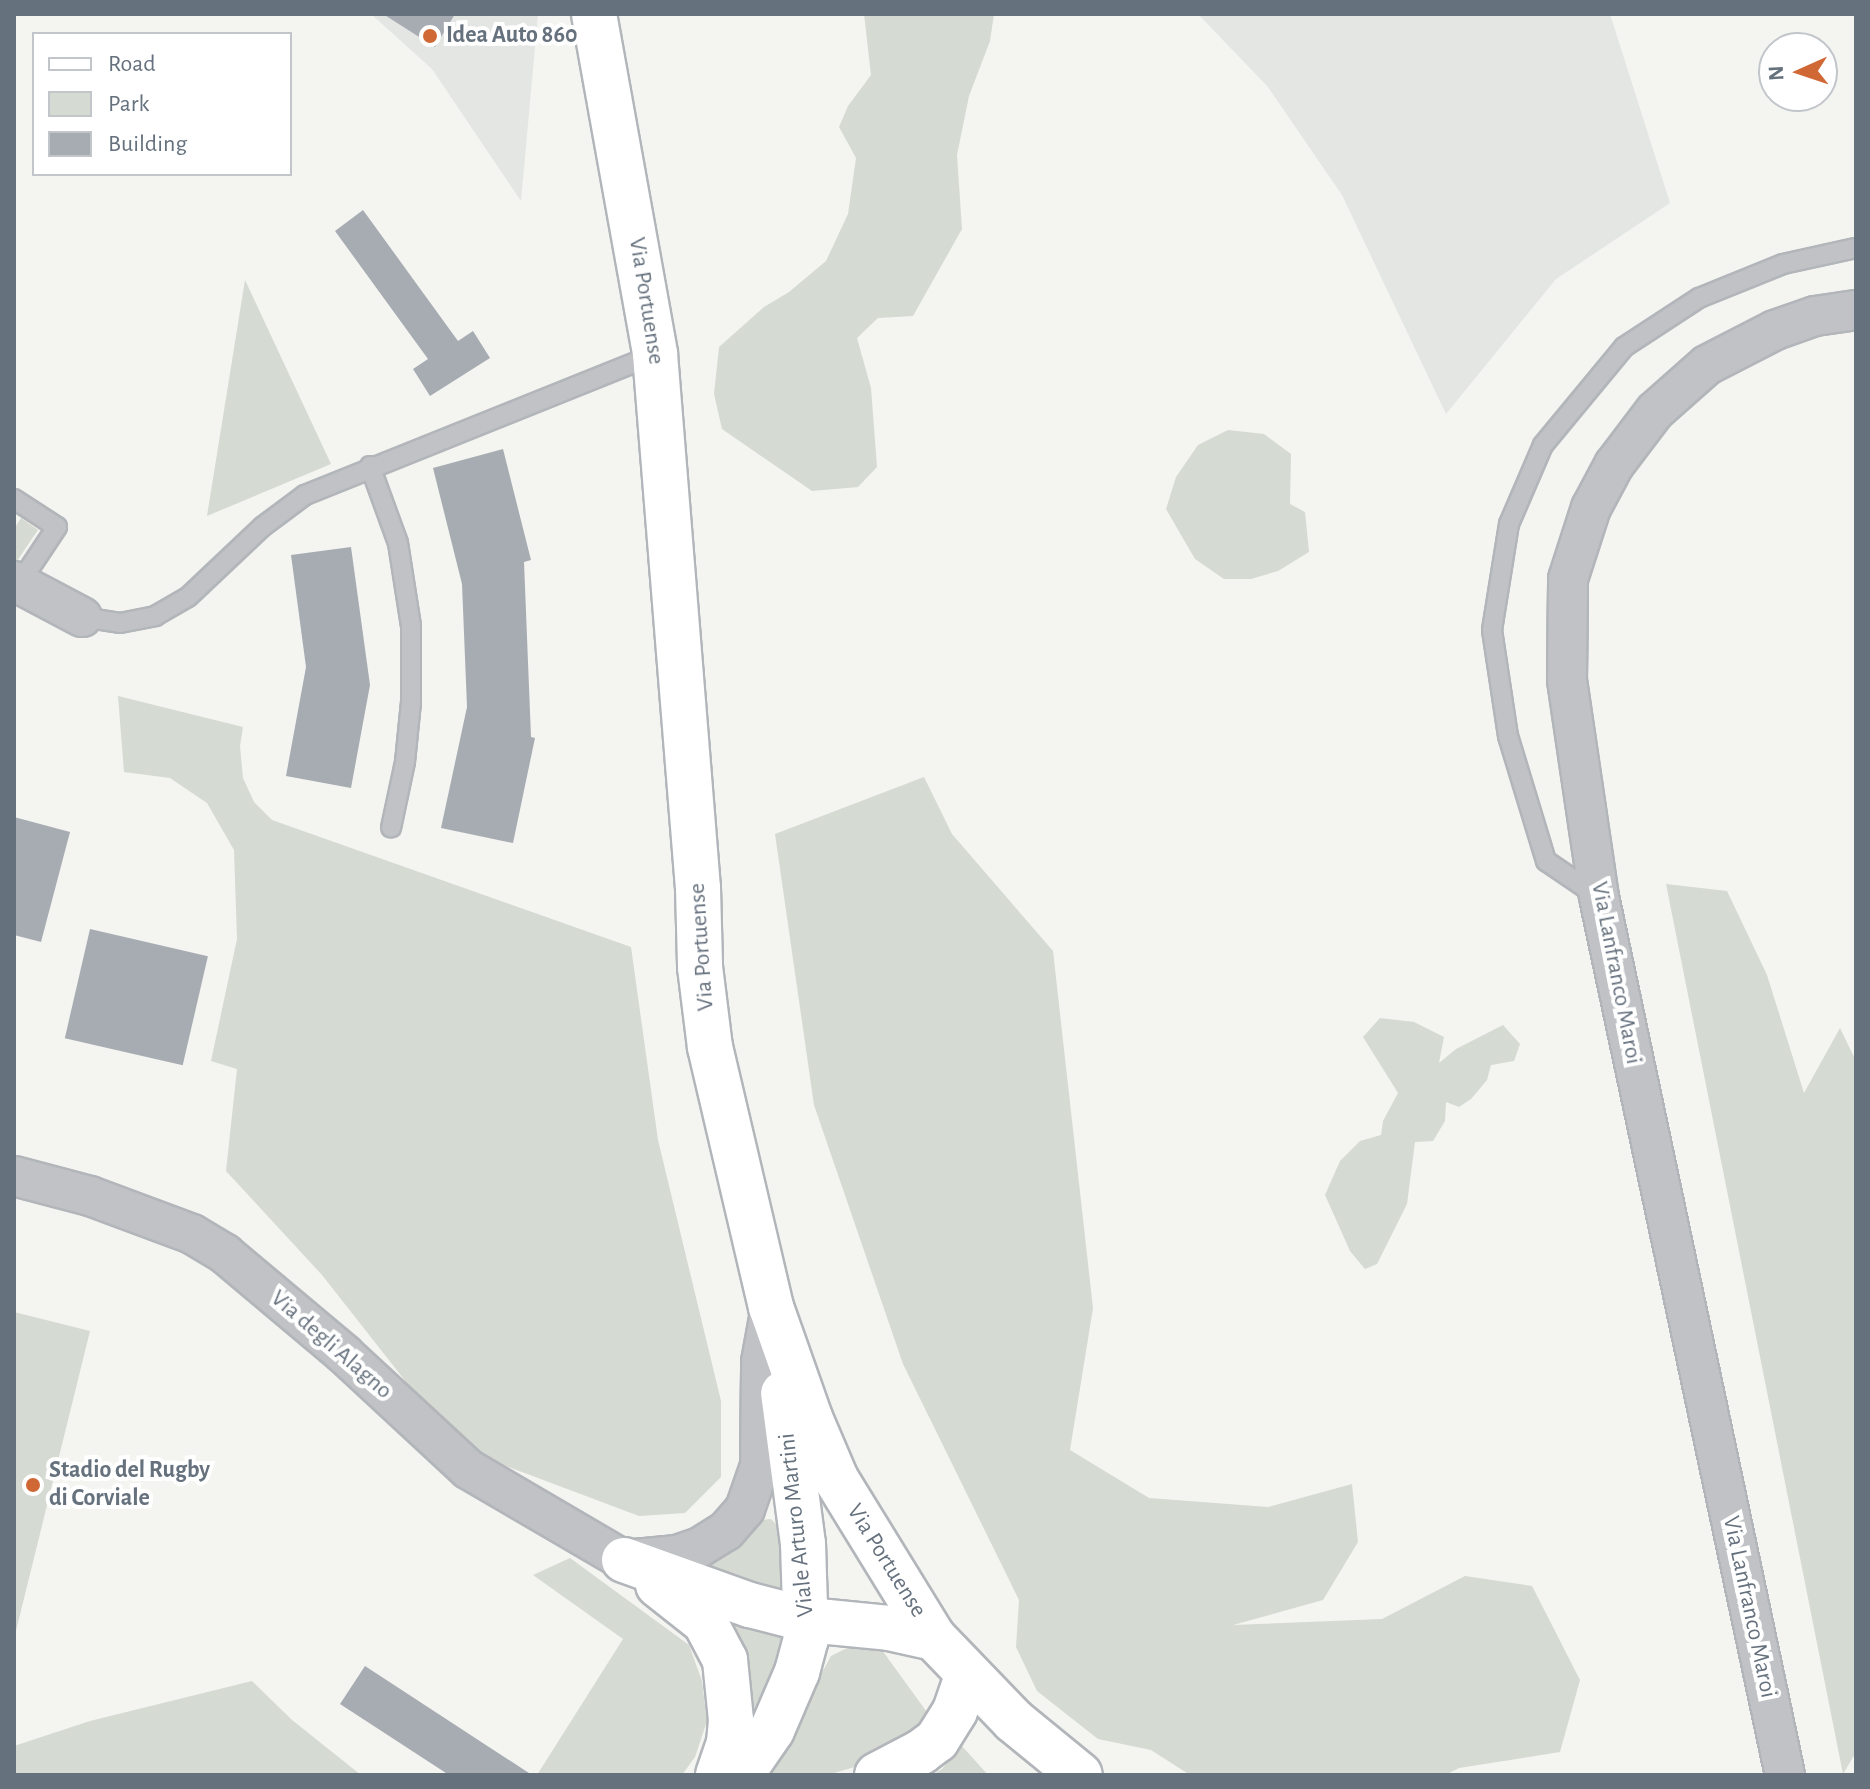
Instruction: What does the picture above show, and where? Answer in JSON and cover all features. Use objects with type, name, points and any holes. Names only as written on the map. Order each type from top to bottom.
[{"type":"main road","name":"Via Portuense","points":[[594,14],[655,354],[698,888],[701,980],[722,1106],[771,1307],[810,1418],[836,1479],[880,1556],[934,1638],[967,1676],[1080,1775]]},
{"type":"main road","name":"Viale Arturo Martini","points":[[741,1775],[776,1722],[802,1656],[808,1620],[803,1544],[771,1307]]},
{"type":"main road","name":"Via degli Alagno","points":[[624,1560],[750,1605],[808,1620],[881,1627],[934,1638]]},
{"type":"main road","points":[[624,1560],[695,1612],[720,1647],[729,1676],[731,1720],[729,1743],[718,1775]]},
{"type":"main road","points":[[877,1775],[937,1740],[955,1711],[967,1676]]},
{"type":"street","name":"Via Lanfranco Maroi","points":[[1785,1775],[1599,897],[1567,680],[1568,579],[1591,508],[1614,465],[1655,411],[1707,365],[1775,330],[1815,316],[1856,310]]},
{"type":"street","points":[[17,583],[82,617]]},
{"type":"street","name":"Via degli Alagno","points":[[14,1176],[90,1196],[192,1234],[225,1254],[344,1354],[468,1469],[624,1560]]},
{"type":"street","points":[[624,1560],[677,1555],[700,1547],[726,1531],[745,1509],[760,1466],[761,1362],[771,1307]]},
{"type":"lane","points":[[1599,897],[1546,861],[1508,736],[1492,630],[1509,524],[1543,445],[1624,347],[1699,298],[1783,264],[1856,248]]},
{"type":"lane","points":[[82,617],[129,622],[155,616],[172,607],[281,510],[305,495],[370,466],[655,354]]},
{"type":"lane","points":[[370,466],[398,543],[411,626],[411,702],[405,762],[391,828]]},
{"type":"lane","points":[[14,499],[57,527],[17,583]]},
{"type":"shaded area","points":[[371,14],[538,14],[521,201],[432,69]]},
{"type":"shaded area","points":[[1198,14],[1610,14],[1670,203],[1556,279],[1446,414],[1342,195],[1268,87]]},
{"type":"green space","points":[[864,14],[994,14],[990,41],[969,96],[957,155],[962,229],[913,316],[878,318],[857,338],[871,388],[877,467],[858,487],[812,491],[722,429],[714,394],[719,347],[764,307],[789,292],[826,261],[848,214],[856,158],[839,127],[848,106],[871,75]]},
{"type":"green space","points":[[245,280],[331,464],[207,516]]},
{"type":"green space","points":[[1228,430],[1264,434],[1291,454],[1290,504],[1305,512],[1309,552],[1278,571],[1251,579],[1224,579],[1195,559],[1166,509],[1176,477],[1198,445]]},
{"type":"green space","points":[[21,518],[38,530],[17,561],[14,558],[14,529]]},
{"type":"green space","points":[[118,696],[243,727],[240,746],[243,778],[254,802],[272,820],[631,947],[658,1140],[721,1401],[721,1477],[685,1513],[639,1516],[458,1448],[322,1275],[226,1171],[237,1069],[211,1061],[237,939],[234,850],[207,803],[170,778],[124,772]]},
{"type":"green space","points":[[924,777],[952,834],[1053,951],[1093,1308],[1070,1450],[1149,1498],[1268,1507],[1352,1484],[1358,1542],[1323,1600],[1233,1625],[1382,1619],[1465,1576],[1532,1586],[1580,1680],[1560,1752],[1459,1768],[1445,1775],[1190,1775],[1151,1750],[1098,1739],[1037,1691],[1016,1647],[1019,1600],[903,1364],[814,1105],[775,834]]},
{"type":"green space","points":[[1666,884],[1727,891],[1767,975],[1804,1093],[1840,1028],[1856,1061],[1856,1752],[1843,1774]]},
{"type":"green space","points":[[1380,1018],[1414,1022],[1444,1037],[1439,1063],[1456,1049],[1503,1025],[1520,1044],[1514,1061],[1491,1065],[1487,1080],[1471,1099],[1459,1107],[1446,1102],[1445,1121],[1433,1141],[1415,1142],[1407,1204],[1377,1264],[1365,1269],[1350,1251],[1325,1195],[1340,1161],[1360,1141],[1381,1135],[1383,1121],[1398,1093],[1363,1037]]},
{"type":"green space","name":"Stadio del Rugby di Corviale","points":[[14,1312],[90,1331],[14,1639]]},
{"type":"green space","points":[[771,1519],[778,1526],[783,1540],[784,1593],[700,1568],[738,1545],[762,1520]]},
{"type":"green space","points":[[570,1558],[689,1645],[702,1681],[707,1721],[695,1757],[682,1775],[537,1775],[623,1639],[533,1575]]},
{"type":"green space","points":[[719,1613],[785,1633],[787,1638],[754,1727]]},
{"type":"green space","points":[[879,1646],[929,1715],[924,1732],[872,1762],[827,1775],[766,1775],[831,1656],[849,1647]]},
{"type":"green space","points":[[252,1681],[292,1720],[361,1775],[14,1775],[14,1746],[90,1721]]},
{"type":"green space","points":[[961,1745],[988,1775],[933,1775],[942,1769]]},
{"type":"building","name":"Idea Auto 860","points":[[383,14],[455,14],[435,47]]},
{"type":"building","points":[[363,210],[458,341],[473,331],[490,358],[430,396],[413,369],[428,359],[335,231]]},
{"type":"building","points":[[503,449],[531,560],[524,562],[531,737],[535,738],[513,843],[441,828],[467,707],[462,584],[433,468]]},
{"type":"building","points":[[351,547],[370,685],[351,788],[286,776],[306,667],[291,555]]},
{"type":"building","points":[[14,817],[70,832],[41,942],[14,935]]},
{"type":"building","points":[[90,929],[208,956],[183,1065],[65,1038]]},
{"type":"building","points":[[365,1666],[532,1775],[449,1775],[340,1704]]},
{"type":"place","name":"Idea Auto 860","points":[[430,36]]},
{"type":"place","name":"Stadio del Rugby di Corviale","points":[[33,1485]]}]
